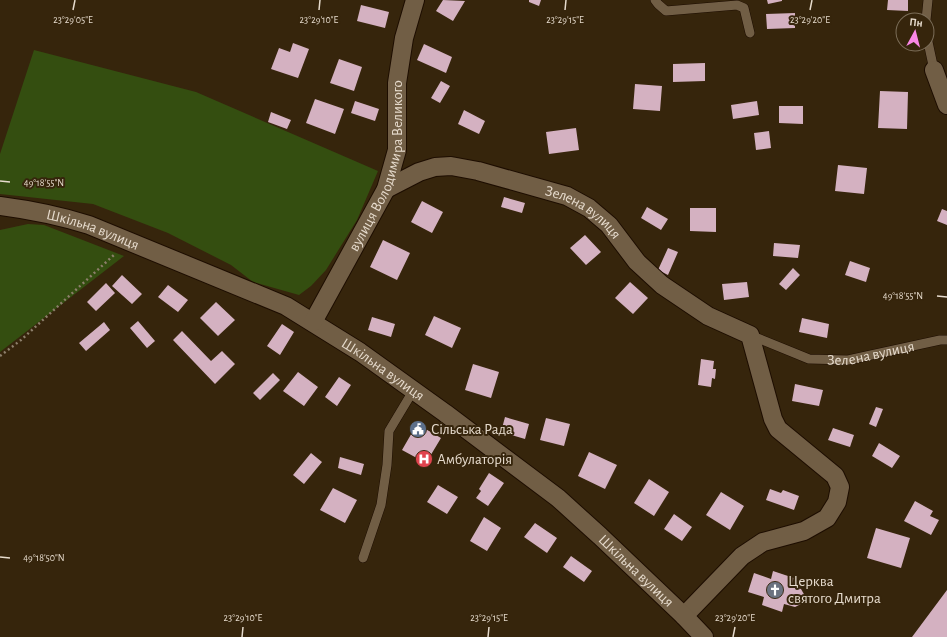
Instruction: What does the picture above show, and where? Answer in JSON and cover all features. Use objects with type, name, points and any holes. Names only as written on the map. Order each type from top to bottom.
[{"type":"street","name":"вулиця Володимира Великого","points":[[313,322],[386,189],[397,150],[397,83],[404,38],[415,0]]},
{"type":"street","points":[[934,70],[947,105]]},
{"type":"street","name":"Зелена вулиця","points":[[386,189],[419,172],[435,167],[451,166],[478,171],[567,196],[589,208],[609,225],[637,262],[662,285],[708,316],[750,335]]},
{"type":"street","name":"Шкільна вулиця","points":[[0,206],[34,210],[89,225],[286,306],[313,322],[360,352],[445,413],[558,498],[600,536],[704,637]]},
{"type":"street","points":[[684,616],[742,556],[763,542],[804,531],[827,518],[837,502],[840,487],[835,476],[778,429],[773,419],[750,335]]},
{"type":"lane","points":[[655,0],[666,11],[737,5],[744,8],[750,33]]},
{"type":"lane","points":[[927,12],[928,0]]},
{"type":"lane","points":[[930,52],[934,70]]},
{"type":"lane","name":"Зелена вулиця","points":[[750,335],[809,359],[848,360],[932,341],[947,340]]},
{"type":"lane","points":[[362,558],[380,505],[387,465],[389,431],[413,391]]},
{"type":"path","points":[[0,356],[21,340],[128,241]]},
{"type":"green space","points":[[34,50],[196,92],[378,171],[357,220],[326,270],[311,286],[299,295],[253,282],[231,265],[168,233],[93,204],[0,194],[0,154]]},
{"type":"green space","points":[[28,224],[44,225],[124,256],[0,352],[0,230]]},
{"type":"building","points":[[443,0],[465,1],[453,21],[436,11]]},
{"type":"building","points":[[529,0],[541,0],[539,6],[529,2]]},
{"type":"building","points":[[767,0],[782,0],[782,1],[768,4]]},
{"type":"building","points":[[888,0],[908,0],[908,11],[887,10]]},
{"type":"building","points":[[361,5],[389,12],[385,28],[357,21]]},
{"type":"building","points":[[795,13],[795,28],[767,29],[766,14]]},
{"type":"building","points":[[293,43],[309,49],[298,78],[271,69],[279,48],[290,52]]},
{"type":"building","points":[[424,44],[452,57],[446,73],[417,60]]},
{"type":"building","points":[[339,59],[362,67],[354,91],[330,83]]},
{"type":"building","points":[[705,63],[705,81],[673,82],[673,64]]},
{"type":"building","points":[[441,81],[450,86],[440,103],[431,98]]},
{"type":"building","points":[[635,84],[662,86],[660,111],[633,109]]},
{"type":"building","points":[[880,91],[908,92],[907,129],[878,128]]},
{"type":"building","points":[[315,99],[344,109],[335,134],[306,123]]},
{"type":"building","points":[[355,101],[379,109],[375,121],[351,113]]},
{"type":"building","points":[[757,101],[759,115],[733,119],[731,105]]},
{"type":"building","points":[[779,106],[803,106],[803,124],[779,123]]},
{"type":"building","points":[[464,110],[485,121],[479,134],[458,124]]},
{"type":"building","points":[[271,112],[291,120],[287,129],[268,122]]},
{"type":"building","points":[[576,128],[579,150],[549,154],[546,132]]},
{"type":"building","points":[[769,131],[771,148],[756,150],[754,133]]},
{"type":"building","points":[[838,165],[867,168],[864,194],[835,191]]},
{"type":"building","points":[[504,197],[525,203],[522,213],[501,207]]},
{"type":"building","points":[[422,201],[443,212],[432,233],[411,222]]},
{"type":"building","points":[[647,207],[668,219],[661,230],[641,218]]},
{"type":"building","points":[[690,208],[716,208],[716,232],[690,231]]},
{"type":"building","points":[[942,209],[947,211],[947,225],[937,221]]},
{"type":"building","points":[[585,235],[601,252],[586,265],[570,248]]},
{"type":"building","points":[[383,240],[410,253],[397,280],[370,267]]},
{"type":"building","points":[[774,243],[800,245],[798,258],[773,256]]},
{"type":"building","points":[[668,248],[678,252],[668,275],[658,270]]},
{"type":"building","points":[[850,261],[870,268],[866,282],[845,275]]},
{"type":"building","points":[[793,268],[800,275],[786,290],[779,284]]},
{"type":"building","points":[[122,275],[142,294],[132,304],[112,286]]},
{"type":"building","points":[[630,282],[648,298],[633,314],[615,298]]},
{"type":"building","points":[[747,282],[749,297],[724,300],[722,284]]},
{"type":"building","points":[[106,283],[115,293],[96,311],[87,302]]},
{"type":"building","points":[[168,285],[188,300],[178,312],[158,297]]},
{"type":"building","points":[[216,302],[235,320],[218,336],[200,318]]},
{"type":"building","points":[[434,316],[461,328],[452,348],[425,335]]},
{"type":"building","points":[[372,317],[395,324],[391,337],[368,330]]},
{"type":"building","points":[[802,318],[829,324],[827,338],[799,332]]},
{"type":"building","points":[[138,321],[155,341],[147,348],[130,328]]},
{"type":"building","points":[[104,322],[110,330],[86,351],[79,343]]},
{"type":"building","points":[[282,324],[294,332],[280,355],[267,346]]},
{"type":"building","points":[[182,331],[211,361],[222,351],[235,364],[215,384],[173,340]]},
{"type":"building","points":[[701,359],[714,361],[713,369],[716,369],[715,379],[712,378],[711,387],[698,385]]},
{"type":"building","points":[[473,364],[499,372],[491,398],[465,390]]},
{"type":"building","points":[[298,372],[318,387],[304,406],[283,391]]},
{"type":"building","points":[[273,373],[280,380],[260,400],[253,393]]},
{"type":"building","points":[[339,377],[351,385],[337,406],[325,397]]},
{"type":"building","points":[[795,384],[823,390],[819,406],[792,401]]},
{"type":"building","points":[[876,407],[883,409],[876,427],[869,424]]},
{"type":"building","points":[[505,417],[529,424],[525,439],[501,432]]},
{"type":"building","points":[[546,418],[570,424],[564,446],[540,440]]},
{"type":"building","points":[[417,424],[441,438],[426,463],[402,450]]},
{"type":"building","points":[[833,428],[854,435],[850,447],[828,440]]},
{"type":"building","points":[[879,443],[900,456],[892,468],[872,456]]},
{"type":"building","points":[[589,452],[617,465],[605,489],[578,476]]},
{"type":"building","points":[[311,453],[322,462],[304,484],[293,475]]},
{"type":"building","points":[[340,457],[364,464],[361,475],[338,468]]},
{"type":"building","points":[[489,473],[504,483],[488,506],[476,498],[481,491],[479,489]]},
{"type":"building","points":[[649,479],[669,492],[654,516],[634,503]]},
{"type":"building","points":[[438,485],[458,497],[447,514],[427,502]]},
{"type":"building","points":[[333,488],[357,500],[345,523],[320,510]]},
{"type":"building","points":[[770,489],[781,493],[783,490],[799,496],[794,510],[766,500]]},
{"type":"building","points":[[721,492],[744,506],[730,530],[706,515]]},
{"type":"building","points":[[915,501],[933,511],[930,516],[939,520],[931,535],[904,521]]},
{"type":"building","points":[[674,514],[692,527],[682,541],[664,529]]},
{"type":"building","points":[[484,517],[501,528],[487,551],[470,541]]},
{"type":"building","points":[[535,523],[557,538],[547,553],[524,537]]},
{"type":"building","points":[[876,528],[910,538],[901,568],[867,558]]},
{"type":"building","points":[[571,556],[592,571],[584,582],[563,567]]},
{"type":"building","name":"Церква святого Дмитра","points":[[773,571],[794,578],[791,586],[801,589],[805,596],[803,603],[795,607],[784,604],[782,612],[762,605],[764,597],[748,592],[754,573],[771,579]]},
{"type":"building","points":[[947,590],[947,637],[912,637]]},
{"type":"place","name":"Сільська Рада","points":[[418,429]]},
{"type":"place","name":"Амбулаторія","points":[[424,459]]},
{"type":"place","name":"Церква святого Дмитра","points":[[775,590]]}]
